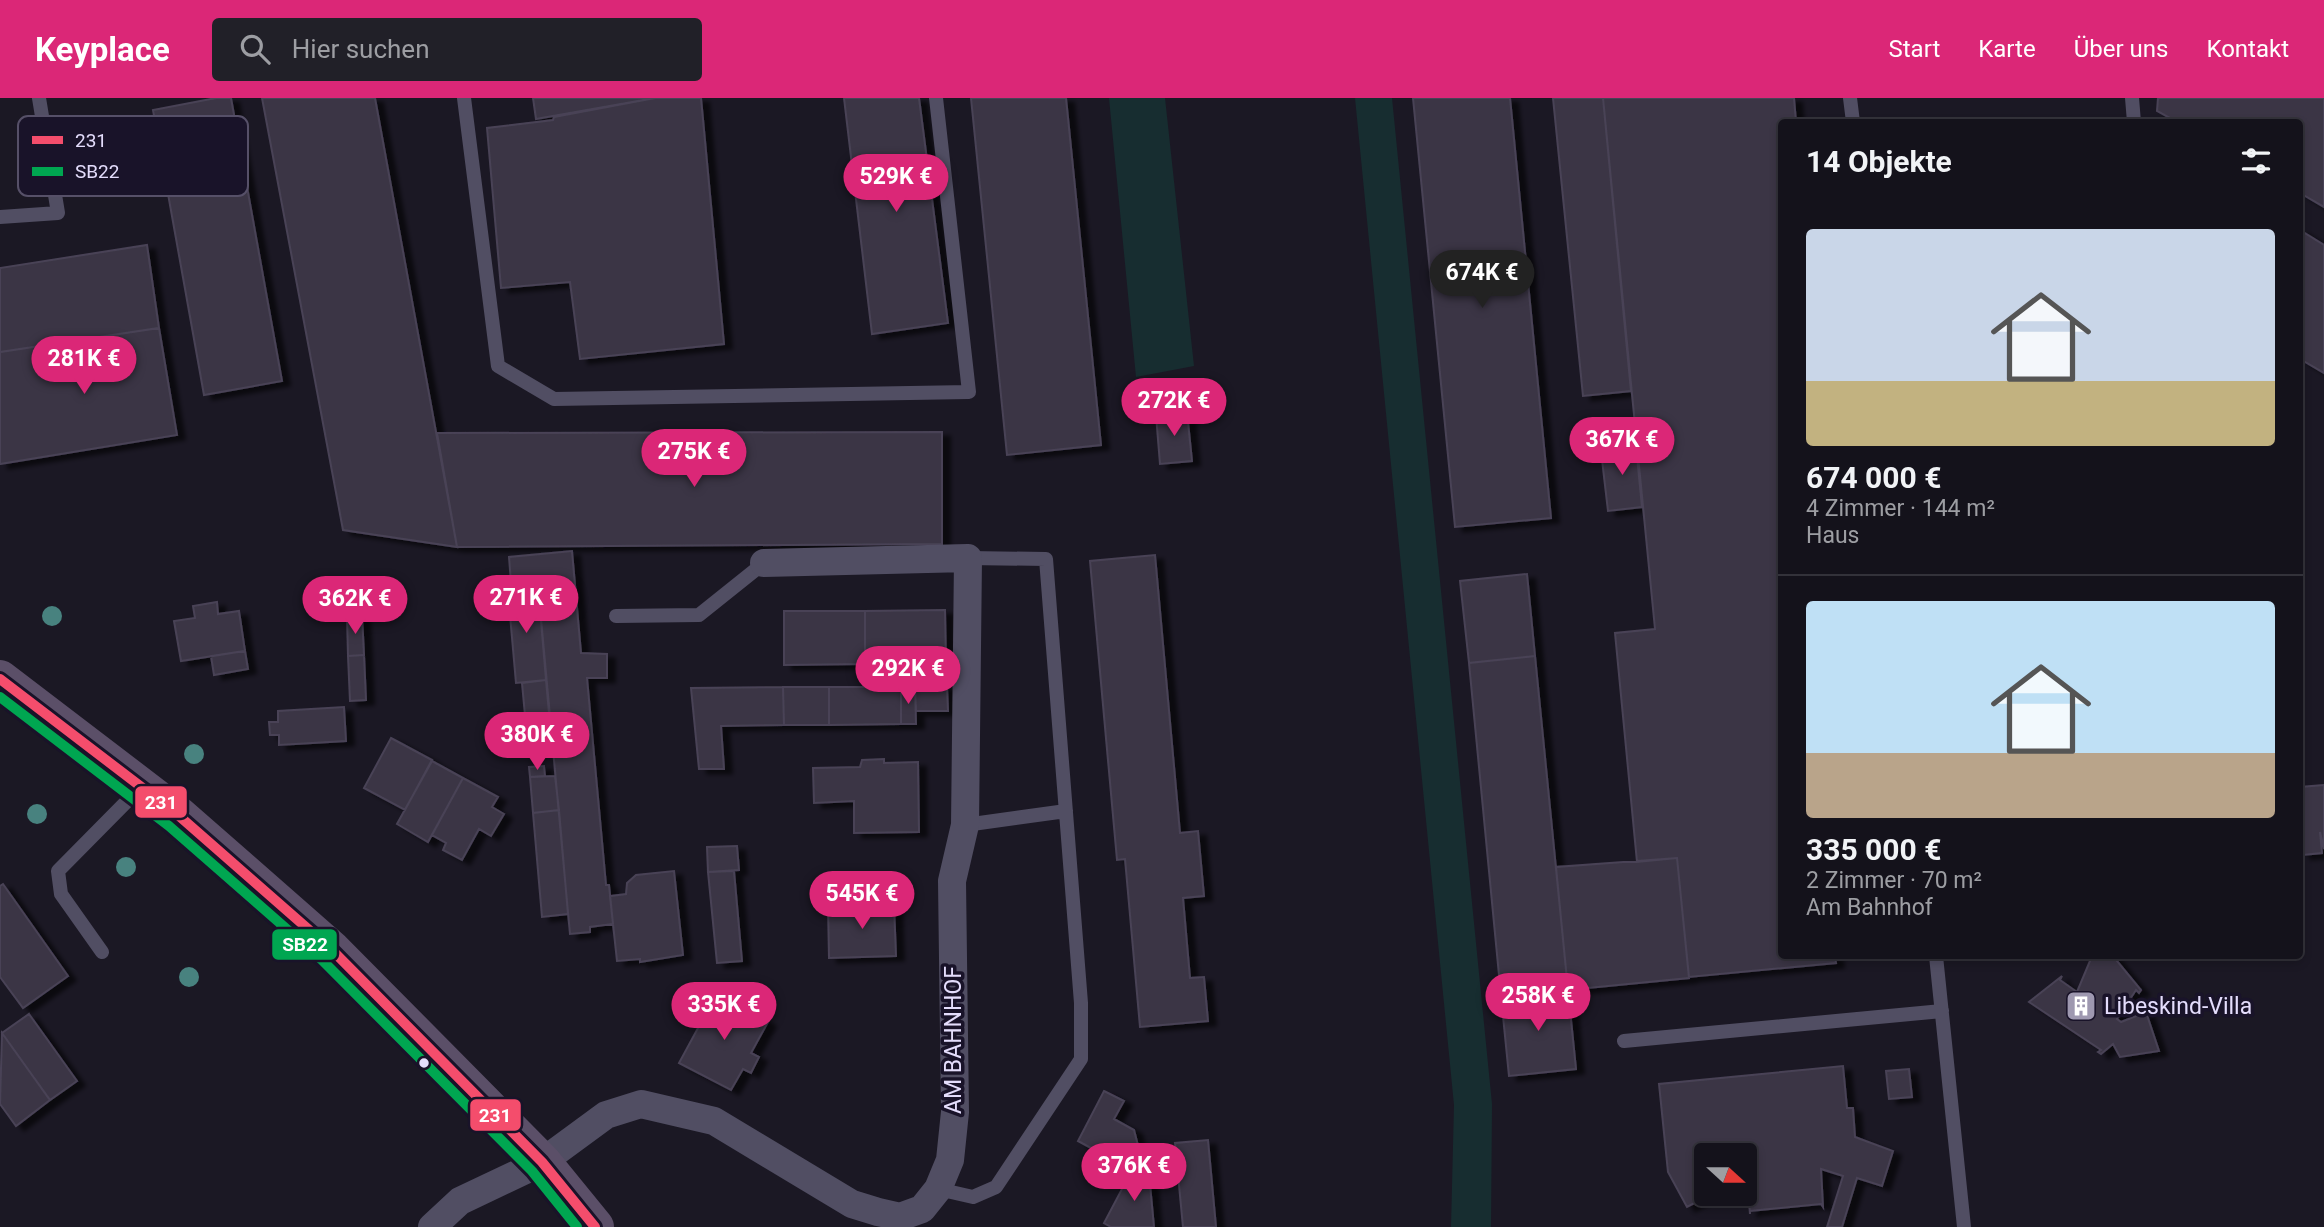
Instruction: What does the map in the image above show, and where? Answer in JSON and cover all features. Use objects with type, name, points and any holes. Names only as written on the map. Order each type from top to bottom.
[{"type":"main road","points":[[0,679],[141,787],[250,876],[332,950],[542,1162],[595,1227]]},
{"type":"street","points":[[764,562],[968,558]]},
{"type":"street","name":"AM BAHNHOF","points":[[432,1227],[460,1202],[542,1162],[606,1115],[641,1104],[714,1121],[852,1204],[900,1217],[922,1209],[938,1189],[950,1160],[955,1112],[951,881],[965,825],[968,558]]},
{"type":"lane","points":[[39,98],[42,116]]},
{"type":"lane","points":[[464,98],[498,366],[554,399],[969,392],[936,98]]},
{"type":"lane","points":[[1850,98],[1853,119]]},
{"type":"lane","points":[[2132,98],[2134,119]]},
{"type":"lane","points":[[0,217],[58,213],[55,196]]},
{"type":"lane","points":[[938,1189],[972,1197],[996,1187],[1081,1059],[1081,1003],[1046,559],[968,558]]},
{"type":"lane","points":[[617,616],[699,615],[764,562]]},
{"type":"lane","points":[[102,952],[61,894],[58,872],[141,787]]},
{"type":"lane","points":[[965,825],[1066,811]]},
{"type":"lane","points":[[1936,959],[1964,1227]]},
{"type":"lane","points":[[1624,1041],[1942,1011]]},
{"type":"green space","points":[[1109,98],[1165,98],[1194,366],[1136,377]]},
{"type":"green space","points":[[1355,98],[1392,98],[1492,1104],[1491,1227],[1451,1227],[1454,1105]]},
{"type":"building","points":[[216,98],[231,98],[234,116],[154,116],[153,110]]},
{"type":"building","points":[[262,98],[375,98],[457,547],[343,530]]},
{"type":"building","points":[[533,98],[655,98],[536,119]]},
{"type":"building","points":[[655,98],[701,98],[724,344],[580,359],[570,282],[501,288],[487,128],[553,120],[554,117]]},
{"type":"building","points":[[844,98],[919,98],[948,323],[872,334]]},
{"type":"building","points":[[971,98],[1066,98],[1101,445],[1007,455]]},
{"type":"building","points":[[1413,98],[1510,98],[1551,518],[1455,527]]},
{"type":"building","points":[[1553,98],[1603,98],[1631,391],[1583,396]]},
{"type":"building","points":[[1603,98],[1794,98],[1796,119],[1778,119],[1778,959],[1835,959],[1836,963],[1689,977],[1677,858],[1637,862],[1615,633],[1655,629]]},
{"type":"building","points":[[2158,98],[2324,98],[2324,207],[2303,195],[2303,119],[2172,119],[2157,111]]},
{"type":"building","points":[[248,192],[282,381],[204,395],[168,196],[248,196]]},
{"type":"building","points":[[2303,232],[2324,245],[2324,373],[2303,361]]},
{"type":"building","points":[[147,245],[159,328],[0,352],[0,268]]},
{"type":"building","points":[[159,328],[177,435],[0,464],[0,352]]},
{"type":"building","points":[[1187,412],[1192,461],[1160,464],[1156,415]]},
{"type":"building","points":[[942,432],[942,544],[457,547],[437,433]]},
{"type":"building","points":[[1635,436],[1642,507],[1608,511],[1601,451],[1624,448],[1623,437]]},
{"type":"building","points":[[572,551],[581,653],[607,654],[607,678],[587,678],[606,885],[609,885],[613,924],[590,927],[590,932],[570,934],[539,597],[511,583],[509,557]]},
{"type":"building","points":[[1155,555],[1180,833],[1198,831],[1204,896],[1183,898],[1190,978],[1204,977],[1208,1021],[1140,1027],[1125,859],[1117,860],[1090,561]]},
{"type":"building","points":[[1527,574],[1535,656],[1469,663],[1460,581]]},
{"type":"building","points":[[507,581],[539,597],[546,680],[516,683]]},
{"type":"building","points":[[217,602],[218,614],[239,611],[245,651],[181,661],[174,621],[195,618],[193,606]]},
{"type":"building","points":[[945,610],[946,664],[865,664],[865,611]]},
{"type":"building","points":[[784,611],[865,611],[865,664],[784,665]]},
{"type":"building","points":[[362,615],[364,655],[348,656],[347,616]]},
{"type":"building","points":[[245,651],[248,669],[214,675],[211,656]]},
{"type":"building","points":[[364,655],[366,700],[350,701],[348,656]]},
{"type":"building","points":[[1535,656],[1568,990],[1501,996],[1469,663]]},
{"type":"building","points":[[546,680],[550,724],[526,726],[522,683]]},
{"type":"building","points":[[947,686],[948,711],[916,711],[915,687]]},
{"type":"building","points":[[783,687],[784,725],[721,726],[724,769],[699,769],[691,688]]},
{"type":"building","points":[[783,687],[829,687],[829,725],[784,725]]},
{"type":"building","points":[[829,687],[901,687],[901,724],[829,725]]},
{"type":"building","points":[[901,687],[915,687],[916,724],[901,724]]},
{"type":"building","points":[[344,707],[346,741],[279,745],[279,735],[270,735],[269,722],[278,722],[278,711]]},
{"type":"building","points":[[391,738],[432,760],[405,810],[364,788]]},
{"type":"building","points":[[884,759],[884,763],[918,762],[919,832],[854,833],[854,801],[814,803],[813,768],[860,767],[862,760]]},
{"type":"building","points":[[432,761],[463,778],[428,842],[397,824]]},
{"type":"building","points":[[544,766],[545,776],[530,777],[529,767]]},
{"type":"building","points":[[555,776],[559,810],[533,813],[530,777]]},
{"type":"building","points":[[463,778],[498,797],[492,807],[504,814],[491,836],[479,829],[462,860],[443,850],[446,843],[432,835]]},
{"type":"building","points":[[2324,785],[2324,849],[2320,832],[2322,853],[2303,855],[2303,787]]},
{"type":"building","points":[[559,810],[568,914],[542,917],[533,813]]},
{"type":"building","points":[[737,846],[739,870],[708,872],[707,847]]},
{"type":"building","points":[[1677,858],[1689,978],[1568,990],[1556,867]]},
{"type":"building","points":[[674,871],[683,955],[640,962],[640,959],[617,961],[610,896],[626,894],[627,883],[636,875]]},
{"type":"building","points":[[734,871],[742,961],[717,963],[708,872]]},
{"type":"building","points":[[3,884],[68,976],[23,1008],[0,977],[0,886]]},
{"type":"building","points":[[894,905],[896,956],[829,958],[828,906]]},
{"type":"building","name":"Libeskind-Villa","points":[[2091,959],[2115,959],[2141,990],[2139,993],[2136,990],[2117,1019],[2121,1022],[2146,1012],[2159,1051],[2120,1057],[2113,1044],[2101,1054],[2098,1052],[2101,1050],[2029,1002],[2062,976],[2060,980],[2077,992]]},
{"type":"building","points":[[1568,990],[1576,1069],[1509,1076],[1501,996]]},
{"type":"building","points":[[715,995],[768,1022],[751,1053],[759,1057],[751,1073],[743,1069],[731,1090],[679,1063],[698,1028],[690,1024],[698,1010],[705,1013]]},
{"type":"building","points":[[29,1014],[77,1081],[50,1100],[2,1033]]},
{"type":"building","points":[[2,1033],[50,1100],[16,1126],[0,1104]]},
{"type":"building","points":[[1843,1066],[1847,1108],[1853,1108],[1855,1137],[1893,1151],[1882,1186],[1857,1178],[1842,1227],[1827,1227],[1843,1176],[1821,1169],[1823,1207],[1821,1204],[1750,1211],[1750,1214],[1749,1206],[1757,1206],[1757,1143],[1694,1143],[1694,1203],[1687,1207],[1668,1172],[1659,1084]]},
{"type":"building","points":[[1909,1069],[1912,1097],[1889,1099],[1886,1071]]},
{"type":"building","points":[[1104,1091],[1124,1101],[1114,1119],[1134,1130],[1142,1161],[1127,1189],[1104,1177],[1113,1160],[1078,1141]]},
{"type":"building","points":[[1208,1140],[1216,1227],[1183,1227],[1175,1143]]},
{"type":"building","points":[[1142,1161],[1148,1163],[1154,1227],[1111,1227],[1104,1223],[1123,1187],[1127,1189]]},
{"type":"transit line","name":"231","points":[[0,679],[178,815],[332,950],[542,1162],[595,1227]]},
{"type":"transit line","name":"SB22","points":[[0,697],[169,826],[322,960],[532,1171],[577,1227]]},
{"type":"place","name":"Libeskind-Villa","points":[[2081,1006]]}]
